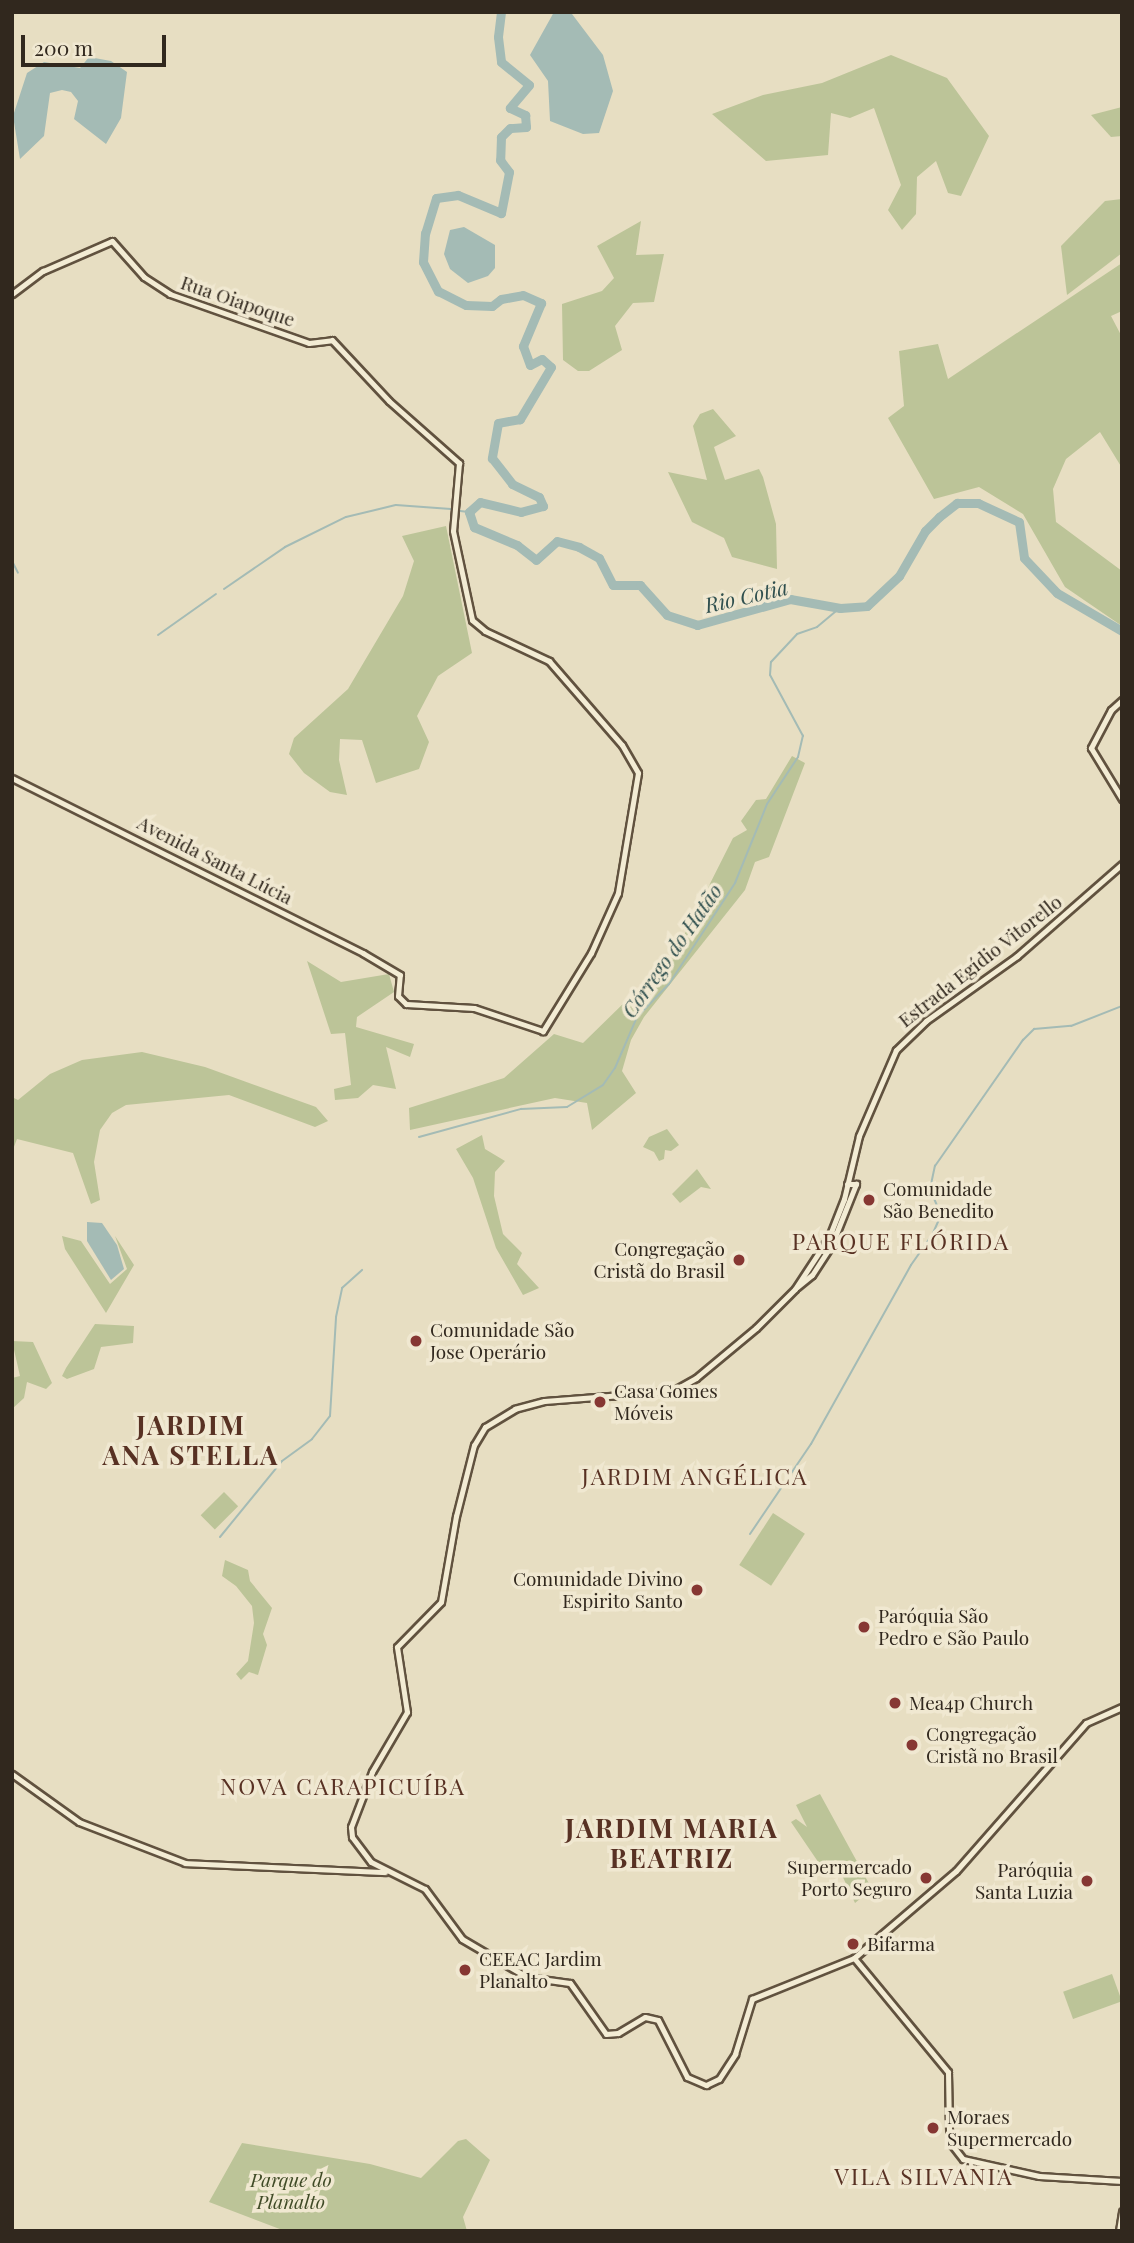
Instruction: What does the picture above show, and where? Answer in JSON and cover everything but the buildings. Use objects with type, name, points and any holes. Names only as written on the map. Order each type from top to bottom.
[{"type":"street","name":"Rua Oiapoque","points":[[12,294],[43,271],[112,241],[144,277],[170,294],[309,344],[331,340],[389,401],[459,463],[453,531],[464,597],[472,620],[485,631],[549,662],[622,745],[638,773],[618,893],[591,953],[543,1031],[474,1008],[406,1004],[398,996],[400,975]]},
{"type":"street","points":[[1122,699],[1111,709],[1091,748],[1122,799]]},
{"type":"street","name":"Avenida Santa Lúcia","points":[[12,778],[400,975]]},
{"type":"street","name":"Estrada Egídio Vitorello","points":[[794,1289],[829,1237],[847,1184],[859,1136],[896,1050],[910,1035],[979,988],[1122,864]]},
{"type":"street","points":[[847,1184],[856,1184],[828,1251],[812,1275],[731,1350],[680,1388],[654,1394],[565,1397],[515,1409],[493,1418],[474,1445],[441,1602],[429,1618],[401,1639],[396,1653],[406,1716],[372,1772],[351,1827],[361,1854],[389,1872],[425,1889],[462,1939],[497,1962],[527,1977],[570,1983],[606,2034],[618,2033],[645,2017],[658,2020],[683,2071],[694,2083],[711,2084],[723,2074],[738,2046],[752,1999],[854,1958],[956,1871],[1086,1723],[1122,1707]]},
{"type":"street","points":[[12,1774],[79,1822],[185,1863],[389,1872]]},
{"type":"street","points":[[854,1958],[948,2072],[949,2130],[952,2145],[963,2159],[1039,2176],[1122,2181]]},
{"type":"street","points":[[1119,2231],[1122,2211]]},
{"type":"green space","points":[[891,55],[947,78],[989,136],[961,196],[948,193],[936,161],[917,177],[916,214],[902,230],[888,210],[901,185],[874,108],[850,118],[831,113],[828,155],[766,161],[712,114],[763,95],[822,83]]},
{"type":"green space","points":[[1122,107],[1122,136],[1111,137],[1091,115]]},
{"type":"green space","points":[[1122,199],[1122,253],[1067,295],[1061,246],[1105,201]]},
{"type":"green space","points":[[641,221],[636,255],[664,254],[654,302],[633,303],[615,326],[622,350],[589,371],[578,371],[563,360],[562,304],[602,291],[614,278],[597,246]]},
{"type":"green space","points":[[1122,263],[1122,311],[1111,316],[1122,337],[1122,468],[1100,432],[1066,459],[1053,489],[1056,522],[1122,571],[1122,626],[1065,587],[1023,514],[979,487],[934,499],[888,418],[904,406],[899,351],[938,344],[948,379]]},
{"type":"green space","points":[[713,409],[736,436],[714,447],[725,480],[759,469],[763,477],[776,524],[777,569],[732,557],[724,538],[692,522],[668,472],[707,480],[693,426],[700,414]]},
{"type":"green space","points":[[446,526],[472,653],[438,676],[417,716],[429,742],[419,769],[376,783],[362,740],[340,739],[339,760],[347,795],[330,792],[304,773],[289,754],[294,738],[348,689],[403,596],[414,561],[402,536]]},
{"type":"green space","points":[[792,756],[805,763],[769,857],[755,862],[745,890],[644,1017],[631,1040],[622,1071],[636,1093],[592,1130],[587,1103],[555,1098],[410,1130],[409,1108],[504,1078],[554,1034],[583,1043],[675,953],[733,838],[747,830],[741,821],[756,800],[766,799]]},
{"type":"green space","points":[[307,961],[341,982],[389,974],[394,992],[357,1017],[356,1027],[414,1044],[410,1057],[386,1047],[396,1089],[373,1085],[358,1098],[335,1100],[334,1089],[351,1085],[345,1033],[331,1034]]},
{"type":"green space","points":[[142,1052],[205,1067],[316,1107],[328,1121],[315,1127],[229,1095],[126,1105],[112,1113],[100,1130],[94,1162],[100,1200],[91,1204],[73,1153],[17,1139],[12,1152],[12,1097],[18,1100],[50,1074],[82,1060]]},
{"type":"green space","points":[[667,1129],[679,1145],[671,1151],[665,1150],[664,1159],[659,1161],[654,1152],[643,1147],[649,1137]]},
{"type":"green space","points":[[482,1135],[485,1149],[505,1161],[495,1172],[494,1196],[503,1234],[522,1253],[517,1264],[539,1288],[523,1295],[496,1248],[473,1178],[456,1149]]},
{"type":"green space","points":[[697,1169],[711,1189],[701,1187],[680,1203],[672,1194]]},
{"type":"green space","points":[[62,1236],[81,1241],[110,1284],[127,1269],[115,1236],[134,1265],[106,1313],[65,1249]]},
{"type":"green space","points":[[95,1324],[134,1326],[133,1343],[101,1347],[94,1369],[67,1379],[62,1376],[66,1368]]},
{"type":"green space","points":[[12,1341],[33,1342],[52,1383],[46,1389],[27,1382],[24,1398],[12,1409],[12,1378],[20,1376]]},
{"type":"green space","points":[[224,1492],[238,1506],[215,1529],[201,1515]]},
{"type":"green space","points":[[773,1513],[805,1534],[771,1586],[739,1565]]},
{"type":"green space","points":[[225,1560],[248,1570],[250,1581],[272,1608],[263,1634],[267,1645],[258,1675],[249,1672],[241,1680],[236,1674],[248,1661],[254,1623],[252,1606],[236,1586],[222,1576]]},
{"type":"green space","points":[[820,1794],[872,1889],[855,1903],[840,1871],[827,1875],[791,1822],[796,1819],[807,1827],[796,1805]]},
{"type":"green space","points":[[1112,1974],[1122,2001],[1073,2019],[1063,1992]]},
{"type":"green space","name":"Parque do Planalto","points":[[466,2139],[490,2160],[463,2217],[467,2231],[285,2231],[209,2202],[242,2143],[370,2164],[421,2178],[458,2141]]},
{"type":"water","points":[[554,12],[572,14],[603,55],[613,91],[599,133],[583,134],[550,121],[548,81],[530,55]]},
{"type":"water","points":[[89,57],[111,61],[127,72],[121,118],[106,144],[74,119],[78,101],[71,92],[62,90],[50,93],[44,136],[20,159],[13,116],[27,73],[44,62],[80,68]]},
{"type":"water","points":[[464,227],[495,245],[495,268],[488,276],[468,283],[450,269],[444,254],[450,230]]},
{"type":"water","points":[[87,1222],[102,1223],[117,1245],[124,1269],[111,1280],[87,1241]]},
{"type":"waterway","name":"Rio Cotia","points":[[501,12],[498,37],[501,62],[529,85],[510,108],[525,115],[526,127],[510,128],[501,137],[500,160],[509,172],[501,213],[458,195],[436,198],[425,233],[423,262],[438,291],[466,305],[492,306],[501,299],[523,295],[541,303],[523,346],[530,365],[542,359],[551,367],[520,419],[498,423],[492,458],[512,484],[539,497],[543,506],[521,512],[480,502],[469,512],[474,527],[517,545],[536,560],[557,541],[579,547],[599,558],[613,585],[640,585],[667,615],[697,625],[790,599],[840,608],[867,606],[899,576],[925,531],[939,517],[957,503],[978,503],[1019,522],[1024,558],[1057,593],[1122,631]]},
{"type":"waterway","points":[[224,589],[285,547],[346,517],[396,505],[451,509]]},
{"type":"waterway","points":[[460,511],[469,512]]},
{"type":"waterway","points":[[12,561],[18,573]]},
{"type":"waterway","points":[[158,635],[216,594]]},
{"type":"waterway","name":"Córrego do Hatão","points":[[419,1137],[521,1109],[567,1107],[603,1085],[615,1068],[637,1017],[669,984],[735,883],[767,804],[798,757],[803,736],[770,675],[771,662],[797,634],[817,627],[840,608]]},
{"type":"waterway","points":[[750,1534],[811,1444],[911,1265],[933,1233],[941,1215],[930,1189],[935,1166],[1023,1040],[1034,1029],[1071,1026],[1122,1006]]},
{"type":"waterway","name":"Córrego do Hatão","points":[[220,1537],[282,1461],[312,1439],[330,1416],[336,1317],[342,1288],[362,1270]]},
{"type":"place","name":"Comunidade São Benedito","points":[[869,1200]]},
{"type":"place","name":"Congregação Cristã do Brasil","points":[[739,1260]]},
{"type":"place","name":"Comunidade São Jose Operário","points":[[416,1341]]},
{"type":"place","name":"Casa Gomes Móveis","points":[[600,1402]]},
{"type":"place","name":"Comunidade Divino Espirito Santo","points":[[697,1590]]},
{"type":"place","name":"Paróquia São Pedro e São Paulo","points":[[864,1627]]},
{"type":"place","name":"Mea4p Church","points":[[895,1703]]},
{"type":"place","name":"Congregação Cristã no Brasil","points":[[912,1745]]},
{"type":"place","name":"Supermercado Porto Seguro","points":[[926,1878]]},
{"type":"place","name":"Paróquia Santa Luzia","points":[[1087,1881]]},
{"type":"place","name":"Bifarma","points":[[853,1944]]},
{"type":"place","name":"CEEAC Jardim Planalto","points":[[465,1970]]},
{"type":"place","name":"Moraes Supermercado","points":[[933,2128]]},
{"type":"district","name":"PARQUE FLÓRIDA","points":[[901,1241]]},
{"type":"district","name":"JARDIM ANA STELLA","points":[[191,1440]]},
{"type":"district","name":"JARDIM ANGÉLICA","points":[[695,1476]]},
{"type":"district","name":"NOVA CARAPICUÍBA","points":[[343,1786]]},
{"type":"district","name":"JARDIM MARIA BEATRIZ","points":[[672,1843]]},
{"type":"district","name":"VILA SILVANIA","points":[[924,2176]]}]
